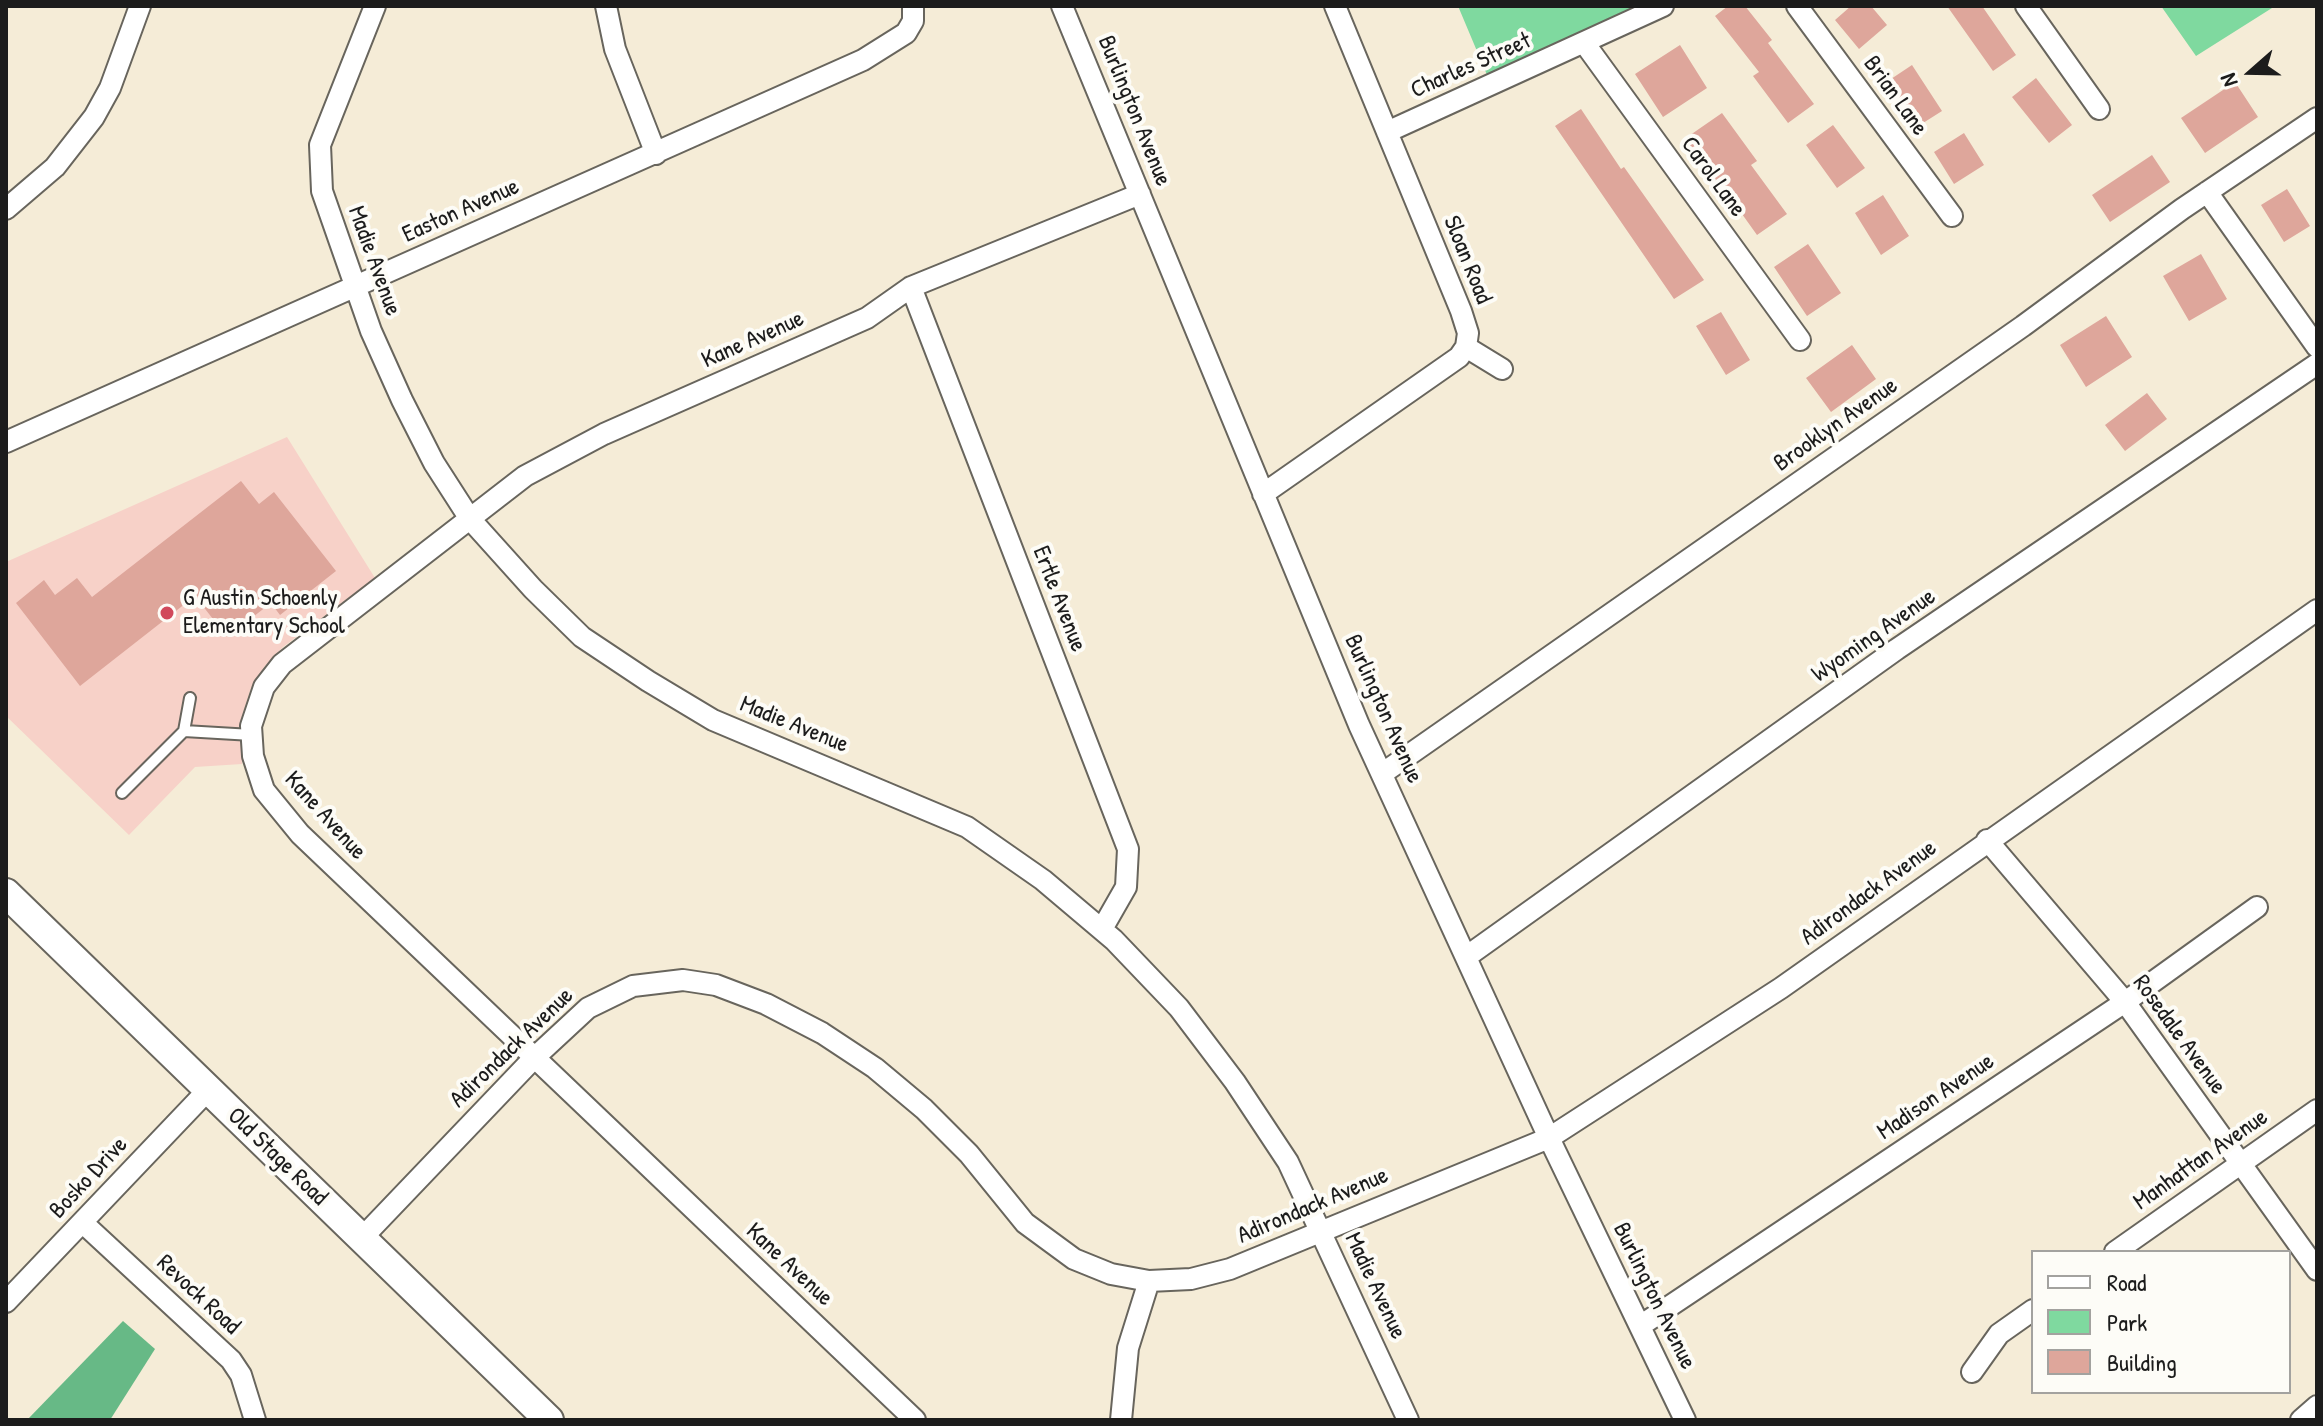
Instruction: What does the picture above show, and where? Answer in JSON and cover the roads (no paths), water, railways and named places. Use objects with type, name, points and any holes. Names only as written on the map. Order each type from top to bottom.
[{"type":"main road","name":"Old Stage Road","points":[[6,893],[549,1420]]},
{"type":"street","points":[[6,209],[55,167],[94,117],[110,88],[140,6]]},
{"type":"street","points":[[606,6],[615,49],[656,154]]},
{"type":"street","name":"Easton Avenue","points":[[6,442],[656,154],[896,43],[913,21],[913,6]]},
{"type":"street","name":"Burlington Avenue","points":[[1062,6],[1359,725],[1549,1138],[1685,1420]]},
{"type":"street","name":"Sloan Road","points":[[1335,6],[1461,311],[1468,333],[1466,347]]},
{"type":"street","name":"Charles Street","points":[[1387,132],[1663,6]]},
{"type":"street","name":"Brian Lane","points":[[1797,6],[1952,216]]},
{"type":"street","points":[[2026,6],[2099,109]]},
{"type":"street","name":"Madie Avenue","points":[[367,8],[320,145],[322,191],[402,400],[434,463],[470,519],[533,589],[582,637],[648,681],[713,720],[967,827],[1043,880],[1102,929],[1179,1008],[1235,1082],[1288,1162],[1408,1420]]},
{"type":"street","name":"Carol Lane","points":[[1585,44],[1800,340]]},
{"type":"street","name":"Brooklyn Avenue","points":[[1383,773],[2023,326],[2207,192],[2317,118]]},
{"type":"street","points":[[2207,192],[2317,347]]},
{"type":"street","name":"Kane Avenue","points":[[915,1420],[300,834],[264,790],[253,756],[252,735],[264,687],[282,664],[525,476],[604,434],[867,318],[911,287],[1140,194]]},
{"type":"street","name":"Ertle Avenue","points":[[911,287],[1128,849],[1126,887],[1102,929]]},
{"type":"street","points":[[1263,494],[1459,357],[1466,347],[1502,369]]},
{"type":"street","name":"Wyoming Avenue","points":[[1466,957],[1897,649],[2317,364]]},
{"type":"street","name":"Adirondack Avenue","points":[[362,1238],[533,1059],[588,1008],[633,986],[683,980],[732,989],[822,1033],[875,1068],[924,1109],[969,1154],[1025,1223],[1056,1249],[1092,1268],[1149,1281],[1211,1275],[1549,1138],[1781,988],[2317,610]]},
{"type":"street","name":"Rosedale Avenue","points":[[1987,840],[2125,1002],[2317,1270]]},
{"type":"street","name":"Madison Avenue","points":[[1640,1326],[2125,1002],[2257,907]]},
{"type":"street","name":"Bosko Drive","points":[[6,1302],[208,1090]]},
{"type":"street","name":"Manhattan Avenue","points":[[2118,1250],[2317,1110]]},
{"type":"street","name":"Revock Road","points":[[83,1223],[231,1360],[241,1375],[255,1420]]},
{"type":"street","points":[[1121,1420],[1128,1348],[1149,1281]]},
{"type":"street","points":[[1972,1372],[1999,1334],[2031,1311]]},
{"type":"street","points":[[2301,1420],[2317,1406]]},
{"type":"lane","points":[[122,793],[184,731],[190,698]]},
{"type":"lane","points":[[184,731],[252,735]]},
{"type":"place","name":"G Austin Schoenly Elementary School","points":[[167,613]]}]
